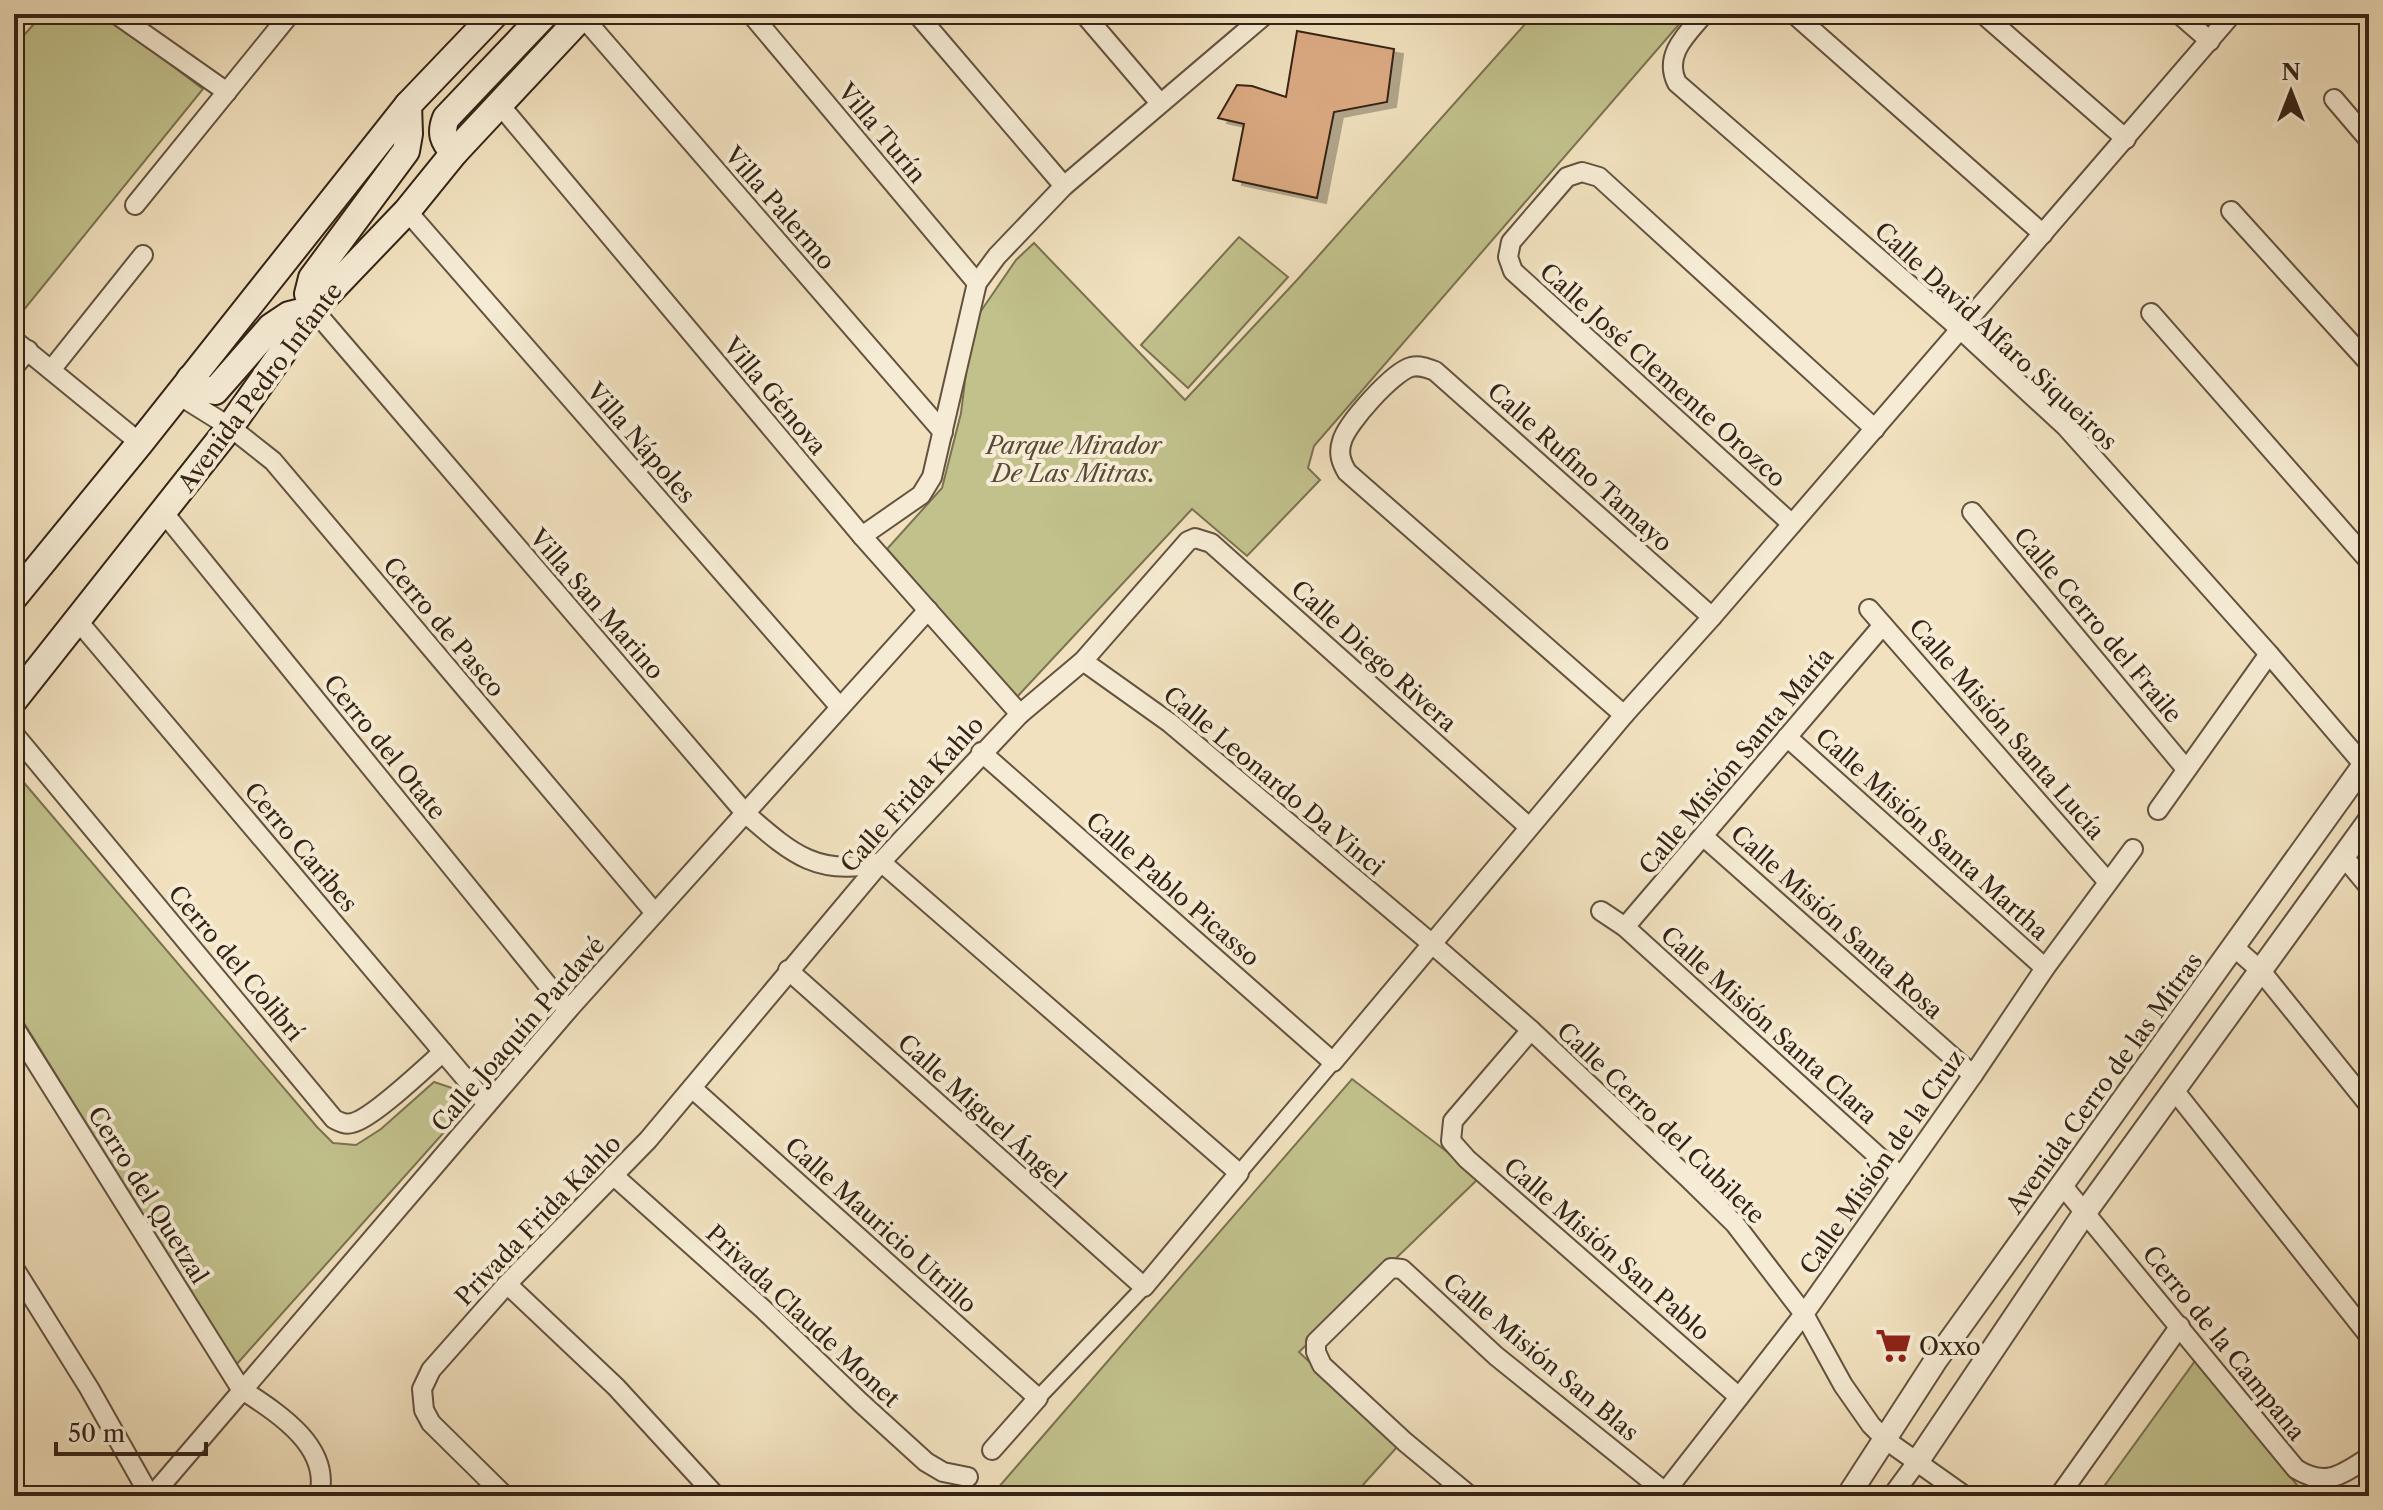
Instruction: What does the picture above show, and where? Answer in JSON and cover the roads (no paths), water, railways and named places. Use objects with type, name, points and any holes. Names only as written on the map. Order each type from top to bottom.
[{"type":"main road","points":[[14,597],[408,105],[495,14]]},
{"type":"main road","points":[[454,153],[443,137],[446,118],[545,14]]},
{"type":"main road","name":"Avenida Pedro Infante","points":[[14,700],[230,427],[313,309],[407,211],[454,153],[583,15]]},
{"type":"main road","points":[[183,386],[215,391],[271,327],[289,315],[313,309],[308,294],[312,278],[406,151],[408,105]]},
{"type":"street","points":[[116,14],[227,92]]},
{"type":"street","points":[[135,205],[290,14]]},
{"type":"street","name":"Villa Turín","points":[[751,14],[977,283]]},
{"type":"street","points":[[917,14],[1064,186]]},
{"type":"street","points":[[1084,14],[1160,103]]},
{"type":"street","name":"Calle David Alfaro Siqueiros","points":[[1704,14],[1676,48],[1671,63],[1677,83],[1960,329],[2090,453],[2367,765]]},
{"type":"street","points":[[1794,14],[2043,234]]},
{"type":"street","points":[[1983,14],[2126,139]]},
{"type":"street","points":[[2179,14],[2210,41]]},
{"type":"street","points":[[992,1450],[1144,1287],[1624,715],[2232,14]]},
{"type":"street","name":"Villa Palermo","points":[[583,15],[943,432]]},
{"type":"street","points":[[862,536],[921,495],[932,477],[977,283],[997,256],[1064,186],[1258,16]]},
{"type":"street","points":[[2334,99],[2369,140]]},
{"type":"street","name":"Villa Génova","points":[[499,104],[862,536],[1020,714]]},
{"type":"street","name":"Calle José Clemente Orozco","points":[[1792,524],[1513,271],[1508,257],[1511,242],[1567,177],[1582,172],[1599,177],[1875,429]]},
{"type":"street","name":"Villa Nápoles","points":[[407,211],[839,706]]},
{"type":"street","points":[[2231,211],[2369,363]]},
{"type":"street","points":[[51,370],[143,255]]},
{"type":"street","name":"Villa San Marino","points":[[313,309],[746,814],[788,850],[811,861],[842,867],[861,867],[881,862]]},
{"type":"street","points":[[2151,313],[2369,561]]},
{"type":"street","points":[[14,367],[21,345],[140,443]]},
{"type":"street","name":"Calle Rufino Tamayo","points":[[1624,715],[1347,472],[1340,457],[1342,437],[1357,417],[1399,372],[1425,367],[1435,371],[1712,617]]},
{"type":"street","name":"Cerro de Pasco","points":[[183,386],[273,461],[655,913]]},
{"type":"street","name":"Calle Cerro del Fraile","points":[[1972,512],[2186,769]]},
{"type":"street","name":"Cerro del Otate","points":[[164,513],[568,1010]]},
{"type":"street","name":"Calle Diego Rivera","points":[[1180,547],[1195,538],[1211,543],[1529,827]]},
{"type":"street","name":"Calle Frida Kahlo","points":[[692,1088],[881,862],[981,752],[1083,661],[1180,547]]},
{"type":"street","name":"Calle Misión Santa Lucía","points":[[1869,609],[2108,882]]},
{"type":"street","name":"Calle Joaquín Pardavé","points":[[151,1496],[568,1010],[928,610]]},
{"type":"street","name":"Cerro Caribes","points":[[78,621],[487,1104]]},
{"type":"street","name":"Calle Misión Santa María","points":[[1625,927],[1883,625]]},
{"type":"street","points":[[2158,810],[2269,654]]},
{"type":"street","name":"Calle Leonardo Da Vinci","points":[[1083,661],[1170,723],[1431,943]]},
{"type":"street","name":"Cerro del Colibrí","points":[[14,734],[334,1119],[344,1124],[367,1116],[443,1052]]},
{"type":"street","name":"Calle Misión Santa Martha","points":[[1787,737],[2045,968]]},
{"type":"street","name":"Calle Pablo Picasso","points":[[981,752],[1333,1062]]},
{"type":"street","name":"Avenida Cerro de las Mitras","points":[[1848,1496],[1936,1360],[2367,765]]},
{"type":"street","points":[[1892,1496],[2086,1211],[2369,821]]},
{"type":"street","name":"Calle Misión Santa Rosa","points":[[1704,837],[1973,1075]]},
{"type":"street","name":"Calle Misión de la Cruz","points":[[1664,1494],[1804,1314],[2045,968],[2133,849]]},
{"type":"street","points":[[2344,857],[2369,887]]},
{"type":"street","points":[[881,862],[1239,1173]]},
{"type":"street","name":"Calle Misión Santa Clara","points":[[1601,911],[1625,927],[1901,1177]]},
{"type":"street","name":"Calle Cerro del Cubilete","points":[[1431,943],[1531,1030],[1735,1224],[1804,1314],[1843,1385],[1871,1425],[1886,1440],[1965,1496]]},
{"type":"street","points":[[2234,947],[2261,971],[2369,1105]]},
{"type":"street","name":"Calle Miguel Ángel","points":[[788,970],[1144,1287]]},
{"type":"street","name":"Cerro del Quetzal","points":[[14,1027],[241,1389]]},
{"type":"street","name":"Calle Misión San Pablo","points":[[1531,1030],[1453,1121],[1451,1141],[1467,1159],[1739,1397]]},
{"type":"street","name":"Privada Frida Kahlo","points":[[505,1496],[431,1423],[424,1410],[422,1389],[431,1370],[507,1284],[648,1140],[692,1088]]},
{"type":"street","name":"Calle Mauricio Utrillo","points":[[692,1088],[1038,1398]]},
{"type":"street","points":[[2174,1090],[2369,1336]]},
{"type":"street","name":"Privada Claude Monet","points":[[613,1175],[763,1309],[926,1462],[943,1472],[968,1477]]},
{"type":"street","name":"Cerro de la Campana","points":[[2062,1185],[2296,1469],[2318,1479],[2329,1479],[2369,1457]]},
{"type":"street","points":[[14,1268],[89,1388],[151,1496]]},
{"type":"street","name":"Calle Misión San Blas","points":[[1470,1496],[1405,1442],[1322,1365],[1316,1352],[1316,1342],[1384,1273],[1393,1268],[1402,1269],[1496,1356],[1664,1494]]},
{"type":"street","points":[[507,1284],[616,1387],[716,1496]]},
{"type":"street","points":[[2059,1496],[2180,1326]]},
{"type":"street","points":[[241,1389],[292,1426],[309,1445],[319,1465],[319,1496]]},
{"type":"place","name":"Oxxo","points":[[1893,1346]]},
{"type":"park label","name":"Parque Mirador De Las Mitras.","points":[[1074,459]]}]
